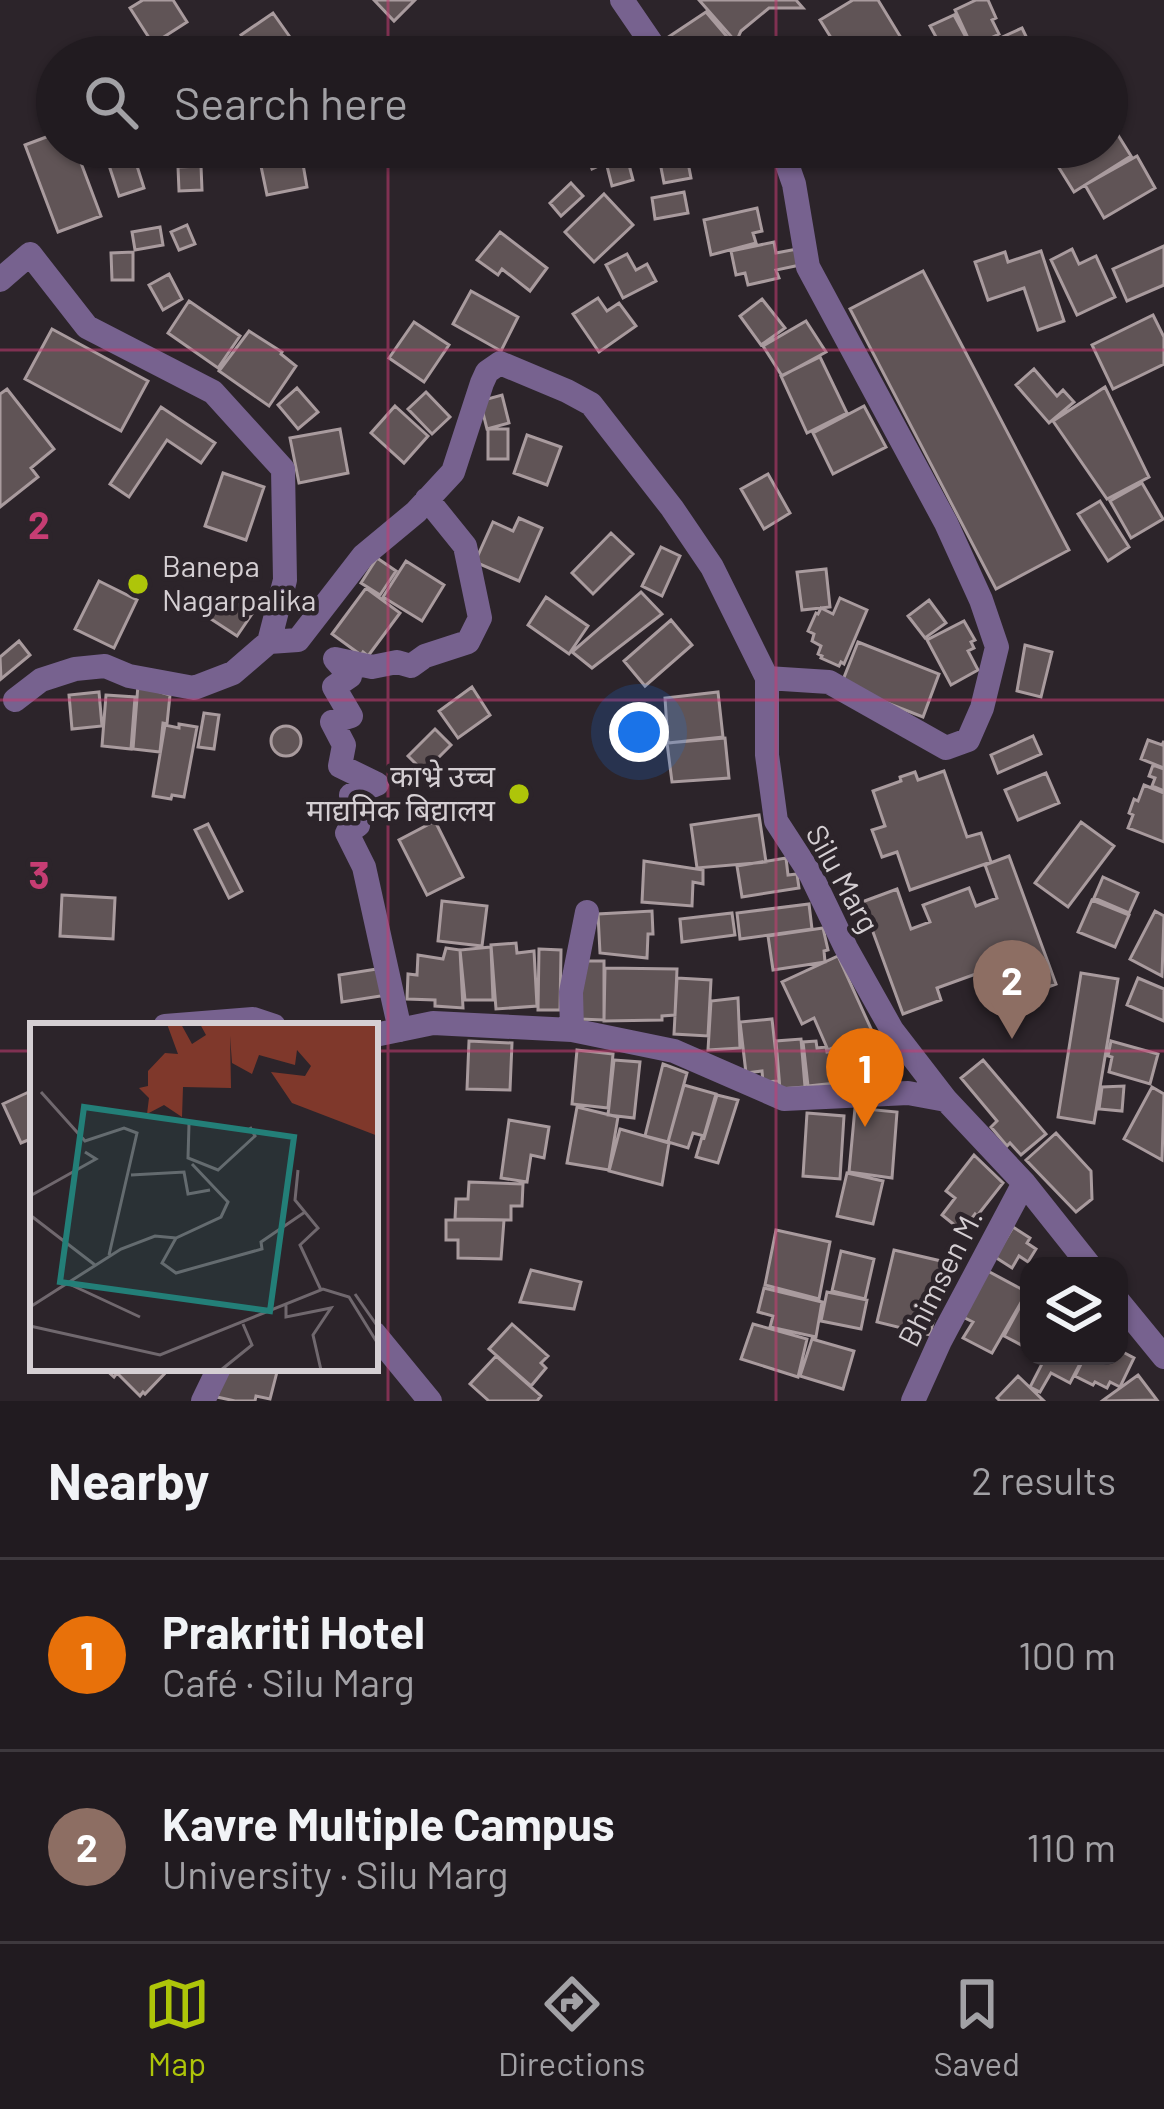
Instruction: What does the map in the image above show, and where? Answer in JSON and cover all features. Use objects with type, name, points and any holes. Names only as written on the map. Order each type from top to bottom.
[{"type":"street","points":[[622,0],[647,36]]},
{"type":"street","points":[[767,679],[829,682],[946,748],[968,740],[982,708],[997,647],[946,523],[808,267],[788,168]]},
{"type":"street","points":[[0,280],[30,254],[87,327],[213,392],[284,469],[285,580],[269,642],[233,673],[194,688],[129,676],[105,666],[75,669],[41,680],[15,700]]},
{"type":"street","name":"Silu Marg","points":[[427,499],[453,472],[482,383],[487,372],[500,364],[591,404],[712,567],[767,679],[767,755],[776,821],[811,874],[892,1030],[946,1100],[1024,1183],[1083,1257]]},
{"type":"street","points":[[269,642],[298,640],[363,556],[427,499],[465,546],[480,618],[468,642],[425,656],[411,666],[397,662],[371,667],[335,659],[350,676],[334,687],[351,716],[332,722],[344,745],[340,766],[376,784],[351,795],[358,825],[347,833],[364,867],[387,1033],[434,1023],[572,1030],[674,1051],[784,1099],[908,1093],[946,1100]]},
{"type":"street","points":[[572,1030],[571,992],[586,912]]},
{"type":"street","points":[[203,1023],[253,1019],[265,1023]]},
{"type":"street","name":"Bhimsen M.","points":[[913,1401],[1024,1183]]},
{"type":"street","points":[[1128,1312],[1164,1354]]},
{"type":"street","points":[[378,1338],[430,1401]]},
{"type":"street","points":[[203,1401],[218,1371]]},
{"type":"building","points":[[143,0],[173,0],[187,22],[165,36],[148,36],[130,8]]},
{"type":"building","points":[[374,0],[415,0],[394,21]]},
{"type":"building","points":[[699,0],[796,0],[803,8],[769,8],[739,36],[731,36]]},
{"type":"building","points":[[853,0],[878,0],[900,36],[830,36],[820,20]]},
{"type":"building","points":[[988,0],[999,34],[967,36],[955,10]]},
{"type":"building","points":[[706,12],[726,36],[670,36]]},
{"type":"building","points":[[273,13],[289,36],[242,36]]},
{"type":"building","points":[[954,15],[965,36],[935,36],[930,26]]},
{"type":"building","points":[[36,141],[36,168],[83,168],[101,216],[58,232],[25,145]]},
{"type":"building","points":[[1137,156],[1155,188],[1104,218],[1085,185],[1115,168],[1128,168],[1128,161]]},
{"type":"building","points":[[110,168],[138,168],[144,188],[119,196]]},
{"type":"building","points":[[178,168],[201,168],[202,190],[179,191]]},
{"type":"building","points":[[261,168],[304,168],[307,187],[267,195]]},
{"type":"building","points":[[608,168],[630,168],[633,180],[612,186]]},
{"type":"building","points":[[661,168],[689,168],[691,178],[664,183]]},
{"type":"building","points":[[1059,168],[1112,168],[1074,192]]},
{"type":"building","points":[[571,183],[583,196],[561,216],[550,203]]},
{"type":"building","points":[[684,192],[688,213],[655,219],[652,198]]},
{"type":"building","points":[[604,194],[633,225],[594,262],[565,232]]},
{"type":"building","points":[[757,208],[762,231],[753,233],[756,243],[711,255],[704,220]]},
{"type":"building","points":[[187,225],[195,244],[179,250],[171,232]]},
{"type":"building","points":[[160,227],[163,245],[135,250],[132,232]]},
{"type":"building","points":[[500,232],[547,268],[530,291],[502,269],[498,275],[477,260]]},
{"type":"building","points":[[774,242],[776,253],[797,249],[800,265],[776,270],[779,278],[748,285],[745,273],[736,275],[731,251]]},
{"type":"building","points":[[1164,246],[1164,285],[1127,301],[1113,269]]},
{"type":"building","points":[[1072,249],[1079,264],[1096,256],[1115,297],[1077,315],[1051,260]]},
{"type":"building","points":[[1041,251],[1064,321],[1038,330],[1024,288],[988,300],[975,262],[1005,252],[1008,262]]},
{"type":"building","points":[[133,252],[133,280],[112,280],[111,253]]},
{"type":"building","points":[[627,254],[636,270],[647,264],[656,281],[623,298],[606,265]]},
{"type":"building","points":[[923,271],[1069,550],[996,589],[850,309]]},
{"type":"building","points":[[169,274],[182,299],[163,310],[149,285]]},
{"type":"building","points":[[471,291],[518,317],[501,351],[453,324]]},
{"type":"building","points":[[598,298],[607,311],[619,303],[636,326],[599,352],[573,314]]},
{"type":"building","points":[[762,299],[785,328],[761,345],[740,316]]},
{"type":"building","points":[[189,301],[240,336],[218,368],[168,333]]},
{"type":"building","points":[[1153,315],[1164,337],[1164,364],[1113,389],[1092,345]]},
{"type":"building","points":[[806,321],[826,352],[782,376],[763,346]]},
{"type":"building","points":[[414,322],[449,345],[424,382],[389,358]]},
{"type":"building","points":[[52,329],[148,381],[121,431],[25,379]]},
{"type":"building","points":[[249,331],[296,366],[269,406],[219,371]]},
{"type":"building","points":[[820,357],[847,413],[807,433],[781,376]]},
{"type":"building","points":[[1034,369],[1057,396],[1063,390],[1074,402],[1049,423],[1016,385]]},
{"type":"building","points":[[1105,387],[1149,477],[1107,499],[1053,421]]},
{"type":"building","points":[[297,388],[318,412],[298,429],[278,405]]},
{"type":"building","points":[[7,389],[54,449],[31,468],[38,477],[0,507],[0,394]]},
{"type":"building","points":[[426,392],[450,417],[432,434],[408,409]]},
{"type":"building","points":[[502,395],[509,423],[487,429],[480,401]]},
{"type":"building","points":[[395,406],[428,436],[404,463],[371,433]]},
{"type":"building","points":[[864,406],[886,447],[833,474],[813,433]]},
{"type":"building","points":[[161,407],[215,443],[201,463],[167,440],[129,497],[110,484]]},
{"type":"building","points":[[340,429],[348,473],[299,483],[290,438]]},
{"type":"building","points":[[488,429],[508,429],[508,459],[488,459]]},
{"type":"building","points":[[527,435],[561,447],[547,485],[514,473]]},
{"type":"building","points":[[223,473],[264,487],[246,540],[205,526]]},
{"type":"building","points":[[768,474],[790,513],[764,529],[741,489]]},
{"type":"building","points":[[1142,483],[1163,519],[1131,538],[1110,501]]},
{"type":"building","points":[[1100,501],[1129,547],[1108,561],[1078,514]]},
{"type":"building","points":[[519,518],[542,528],[519,581],[475,562],[493,522],[513,531]]},
{"type":"building","points":[[611,533],[633,554],[593,594],[572,573]]},
{"type":"building","points":[[661,547],[680,556],[662,596],[642,586]]},
{"type":"building","points":[[377,558],[396,571],[380,595],[361,583]]},
{"type":"building","points":[[406,561],[444,585],[422,621],[383,597]]},
{"type":"building","points":[[826,569],[830,607],[802,610],[797,572]]},
{"type":"building","points":[[99,581],[137,600],[114,648],[75,629]]},
{"type":"building","points":[[366,588],[400,613],[368,656],[332,634]]},
{"type":"building","points":[[641,592],[662,614],[592,668],[572,652]]},
{"type":"building","points":[[223,594],[252,614],[237,636],[208,617]]},
{"type":"building","points":[[546,597],[588,626],[569,654],[528,625]]},
{"type":"building","points":[[840,598],[867,610],[839,666],[821,658],[821,646],[808,631],[816,613],[821,608],[833,614]]},
{"type":"building","points":[[929,600],[946,623],[925,638],[908,616]]},
{"type":"building","points":[[671,620],[692,645],[645,686],[624,661]]},
{"type":"building","points":[[964,621],[975,640],[968,651],[978,670],[951,685],[927,640]]},
{"type":"building","points":[[19,641],[30,655],[1,679],[0,657]]},
{"type":"building","points":[[858,642],[939,674],[923,717],[841,685]]},
{"type":"building","points":[[1025,645],[1052,652],[1041,697],[1017,691]]},
{"type":"building","points":[[138,685],[170,695],[160,752],[133,749]]},
{"type":"building","points":[[472,687],[490,715],[458,738],[439,711]]},
{"type":"building","points":[[99,692],[102,726],[72,729],[69,695]]},
{"type":"building","points":[[718,692],[723,737],[668,743],[665,698]]},
{"type":"building","points":[[106,695],[135,697],[131,749],[102,746]]},
{"type":"building","points":[[204,713],[219,715],[214,749],[198,747]]},
{"type":"building","points":[[179,724],[197,727],[184,797],[153,796],[165,725],[179,728]]},
{"type":"building","points":[[286,726],[297,730],[301,741],[297,752],[286,756],[275,752],[271,741],[275,730]]},
{"type":"building","points":[[435,729],[451,745],[424,772],[408,756]]},
{"type":"building","points":[[1033,736],[1041,754],[998,773],[991,755]]},
{"type":"building","points":[[725,738],[729,778],[672,782],[667,743]]},
{"type":"building","points":[[1148,740],[1162,745],[1164,741],[1164,768],[1141,759]]},
{"type":"building","points":[[1153,765],[1164,769],[1164,791],[1152,786]]},
{"type":"building","points":[[944,771],[967,837],[981,833],[991,862],[910,890],[897,852],[882,857],[872,830],[885,826],[873,791],[915,772],[918,780]]},
{"type":"building","points":[[1046,773],[1059,803],[1018,820],[1005,790]]},
{"type":"building","points":[[1144,785],[1164,793],[1164,842],[1128,828],[1134,799],[1138,801]]},
{"type":"building","points":[[759,815],[766,862],[697,868],[691,825]]},
{"type":"building","points":[[435,821],[463,877],[427,895],[399,840]]},
{"type":"building","points":[[1081,822],[1114,846],[1068,907],[1035,883]]},
{"type":"building","points":[[208,824],[242,891],[229,898],[195,830]]},
{"type":"building","points":[[1009,856],[1056,984],[1021,997],[1009,962],[937,988],[941,1000],[903,1014],[862,902],[897,889],[911,929],[930,922],[923,905],[969,888],[976,906],[997,898],[985,865]]},
{"type":"building","points":[[786,858],[788,875],[797,874],[799,888],[742,897],[737,866]]},
{"type":"building","points":[[644,861],[703,870],[703,884],[693,882],[692,906],[642,902]]},
{"type":"building","points":[[1103,877],[1138,893],[1129,913],[1094,898]]},
{"type":"building","points":[[62,895],[115,898],[113,939],[60,936]]},
{"type":"building","points":[[1092,900],[1129,915],[1115,947],[1078,932]]},
{"type":"building","points":[[442,901],[487,906],[482,946],[438,941]]},
{"type":"building","points":[[809,904],[812,929],[740,939],[737,913]]},
{"type":"building","points":[[652,911],[647,958],[600,953],[598,914]]},
{"type":"building","points":[[1155,911],[1164,916],[1162,976],[1130,959]]},
{"type":"building","points":[[732,913],[735,935],[682,942],[680,919]]},
{"type":"building","points":[[823,928],[828,950],[824,951],[825,962],[773,970],[768,936]]},
{"type":"building","points":[[516,943],[517,953],[534,951],[537,1006],[496,1009],[491,945]]},
{"type":"building","points":[[491,947],[493,1000],[465,1000],[460,950]]},
{"type":"building","points":[[446,948],[460,950],[463,1008],[407,999],[408,974],[417,975],[418,955],[443,959]]},
{"type":"building","points":[[539,949],[561,950],[560,1010],[538,1010]]},
{"type":"building","points":[[838,956],[872,1031],[828,1050],[814,1018],[802,1024],[782,982]]},
{"type":"building","points":[[579,961],[604,961],[604,1020],[579,1019]]},
{"type":"building","points":[[383,968],[387,995],[342,1002],[339,975]]},
{"type":"building","points":[[605,968],[677,969],[675,1015],[662,1016],[662,1020],[604,1021]]},
{"type":"building","points":[[1081,973],[1118,979],[1094,1123],[1058,1117]]},
{"type":"building","points":[[677,978],[711,980],[708,1036],[674,1034]]},
{"type":"building","points":[[1138,978],[1164,989],[1164,1021],[1127,1005]]},
{"type":"building","points":[[738,998],[740,1048],[708,1050],[711,1001]]},
{"type":"building","points":[[772,1019],[779,1081],[763,1082],[762,1071],[746,1073],[740,1022]]},
{"type":"building","points":[[801,1039],[805,1087],[780,1089],[776,1041]]},
{"type":"building","points":[[469,1041],[512,1043],[510,1090],[467,1089]]},
{"type":"building","points":[[816,1041],[817,1048],[833,1051],[836,1083],[808,1086],[803,1042]]},
{"type":"building","points":[[1111,1041],[1158,1054],[1150,1084],[1109,1072]]},
{"type":"building","points":[[577,1050],[613,1054],[608,1108],[572,1104]]},
{"type":"building","points":[[614,1060],[640,1062],[634,1118],[608,1115]]},
{"type":"building","points":[[983,1060],[1046,1134],[1021,1155],[991,1127],[997,1121],[961,1078]]},
{"type":"building","points":[[663,1064],[687,1073],[668,1142],[645,1136]]},
{"type":"building","points":[[684,1085],[716,1094],[704,1136],[693,1133],[688,1148],[668,1142]]},
{"type":"building","points":[[1124,1086],[1122,1111],[1099,1109],[1102,1087]]},
{"type":"building","points":[[1152,1087],[1164,1094],[1162,1160],[1124,1139]]},
{"type":"building","points":[[30,1091],[30,1139],[21,1143],[3,1104]]},
{"type":"building","points":[[717,1095],[738,1100],[718,1163],[696,1157]]},
{"type":"building","points":[[577,1107],[618,1117],[609,1170],[567,1163]]},
{"type":"building","points":[[855,1108],[897,1112],[892,1178],[849,1172]]},
{"type":"building","points":[[807,1113],[844,1116],[840,1179],[803,1176]]},
{"type":"building","points":[[509,1120],[549,1127],[544,1158],[531,1155],[527,1182],[501,1178]]},
{"type":"building","points":[[620,1129],[669,1143],[662,1185],[609,1171]]},
{"type":"building","points":[[1056,1133],[1091,1171],[1092,1199],[1076,1212],[1026,1160]]},
{"type":"building","points":[[974,1155],[1003,1183],[962,1231],[942,1215],[955,1198],[946,1191]]},
{"type":"building","points":[[847,1173],[883,1181],[873,1224],[837,1216]]},
{"type":"building","points":[[469,1182],[523,1184],[522,1206],[511,1206],[511,1220],[455,1219],[456,1199],[468,1199]]},
{"type":"building","points":[[446,1220],[504,1220],[501,1259],[458,1258],[458,1240],[446,1240]]},
{"type":"building","points":[[1013,1227],[1030,1238],[1027,1243],[1036,1249],[1031,1257],[1019,1256],[1012,1268],[995,1257]]},
{"type":"building","points":[[776,1230],[830,1242],[819,1299],[765,1285]]},
{"type":"building","points":[[894,1250],[941,1261],[930,1335],[877,1322]]},
{"type":"building","points":[[841,1251],[874,1259],[865,1299],[832,1291]]},
{"type":"building","points":[[984,1269],[1020,1288],[1020,1304],[992,1353],[963,1338],[973,1322],[959,1315]]},
{"type":"building","points":[[531,1270],[581,1282],[574,1309],[520,1302]]},
{"type":"building","points":[[764,1288],[822,1302],[816,1337],[770,1327],[773,1316],[758,1312]]},
{"type":"building","points":[[827,1292],[867,1300],[861,1329],[821,1321]]},
{"type":"building","points":[[1020,1307],[1020,1344],[1004,1336]]},
{"type":"building","points":[[512,1324],[548,1356],[541,1363],[546,1368],[531,1386],[489,1349]]},
{"type":"building","points":[[753,1324],[807,1339],[798,1377],[741,1359]]},
{"type":"building","points":[[812,1339],[854,1351],[843,1389],[800,1376]]},
{"type":"building","points":[[1128,1355],[1134,1358],[1120,1387],[1110,1382],[1107,1388],[1093,1385],[1075,1376],[1080,1365],[1128,1365]]},
{"type":"building","points":[[496,1356],[541,1396],[537,1401],[489,1401],[470,1384]]},
{"type":"building","points":[[1041,1365],[1079,1365],[1070,1383],[1051,1373],[1040,1392],[1030,1387]]},
{"type":"building","points":[[107,1371],[167,1371],[140,1396],[117,1373],[114,1377]]},
{"type":"building","points":[[223,1371],[277,1371],[270,1399],[217,1397]]},
{"type":"building","points":[[1138,1375],[1157,1400],[1102,1401]]},
{"type":"building","points":[[1018,1376],[1044,1401],[1000,1401],[997,1398]]},
{"type":"place","name":"Banepa Nagarpalika","points":[[138,584]]},
{"type":"place","name":"काभ्रे उच्च माद्यमिक बिद्यालय","points":[[519,794]]},
{"type":"place","name":"Kavre Multiple Campus","points":[[1012,1039]]},
{"type":"place","name":"Prakriti Hotel","points":[[865,1127]]}]
